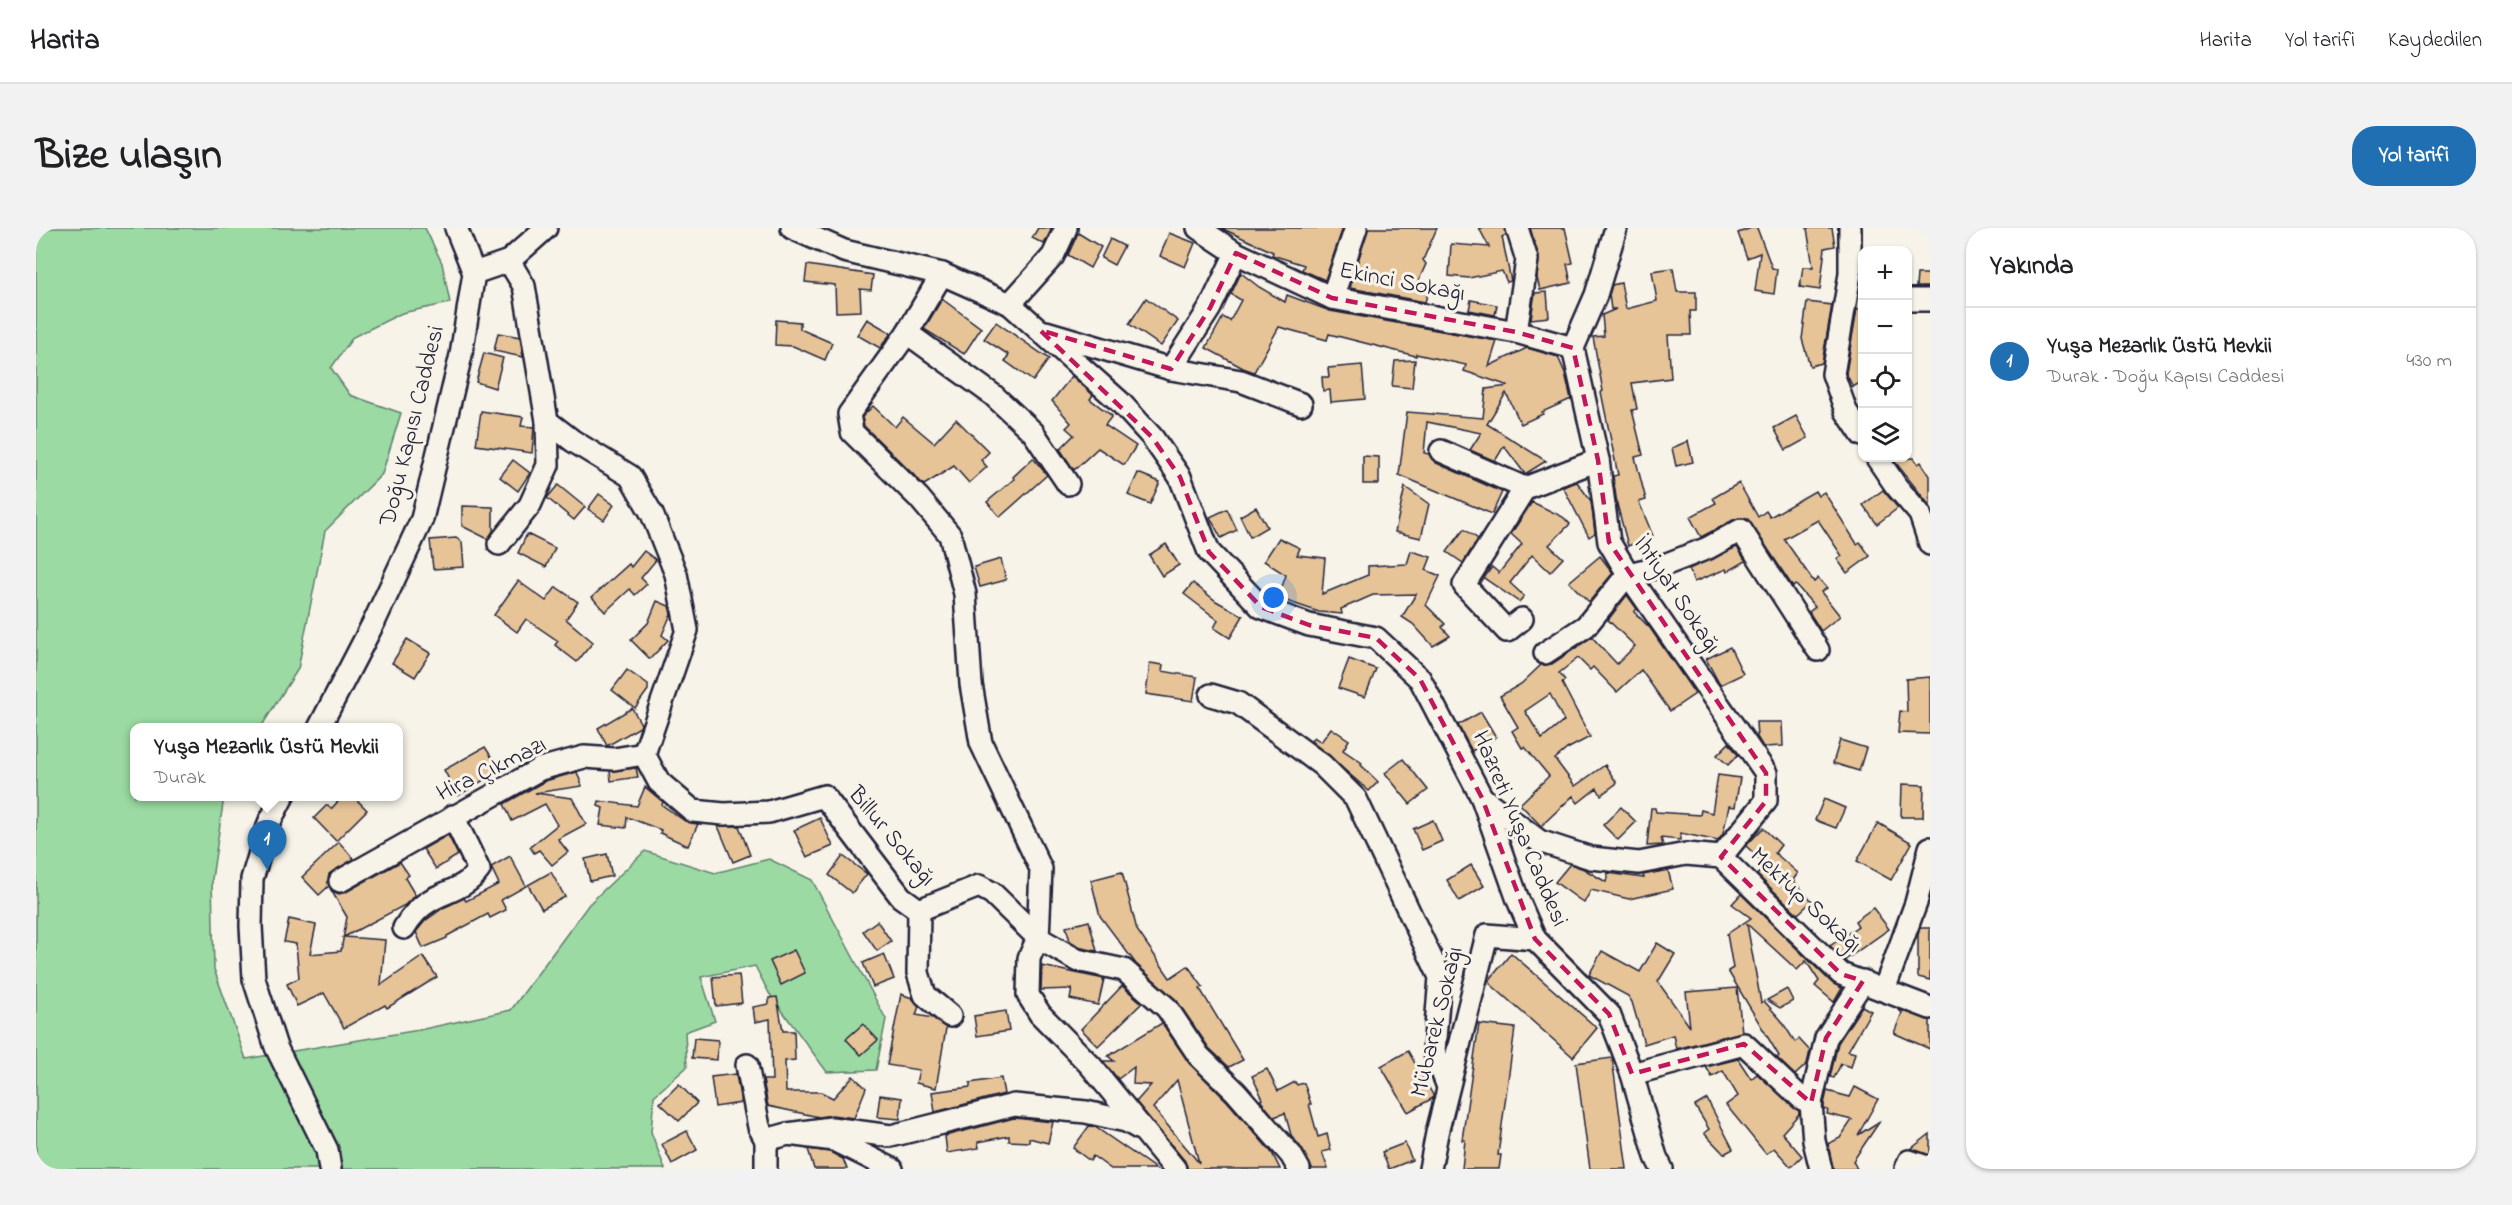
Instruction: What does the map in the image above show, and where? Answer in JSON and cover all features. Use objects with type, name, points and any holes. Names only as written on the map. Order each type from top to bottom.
[{"type":"street","points":[[456,228],[474,273],[509,261],[546,228]]},
{"type":"street","name":"Hazreti Yuşa Caddesi","points":[[792,228],[844,251],[942,274],[1010,304],[1120,402],[1152,437],[1180,477],[1209,552],[1261,607],[1309,625],[1376,638],[1420,680],[1482,798],[1518,900],[1535,939],[1609,1014],[1632,1074],[1656,1157],[1662,1169]]},
{"type":"street","points":[[1010,304],[1053,256],[1066,228]]},
{"type":"street","name":"Ekinci Sokağı","points":[[1198,228],[1236,253],[1332,298],[1516,332],[1573,348]]},
{"type":"street","points":[[1332,298],[1356,228]]},
{"type":"street","points":[[1516,332],[1527,260],[1517,228]]},
{"type":"street","points":[[1573,348],[1596,295],[1616,228]]},
{"type":"street","points":[[1850,228],[1850,274],[1855,298],[1833,374],[1846,411],[1858,428]]},
{"type":"street","points":[[1172,369],[1210,308],[1236,253]]},
{"type":"street","points":[[499,544],[530,505],[548,465],[547,421],[524,286],[509,261]]},
{"type":"street","name":"Doğu Kapısı Caddesi","points":[[322,723],[375,620],[422,519],[461,355],[474,273]]},
{"type":"street","points":[[942,274],[907,333],[849,414],[852,432],[919,498],[950,535],[965,594],[971,684],[981,742],[1041,869],[1038,938],[1029,958],[1028,995],[1040,1014],[1091,1066],[1175,1169]]},
{"type":"street","points":[[1912,300],[1930,300]]},
{"type":"street","points":[[1040,330],[1172,369],[1241,381],[1301,404]]},
{"type":"street","points":[[907,333],[993,395],[1033,432],[1068,484]]},
{"type":"street","name":"İhtiyat Sokağı","points":[[1573,348],[1598,460],[1609,542],[1628,574],[1766,773],[1766,801],[1721,857]]},
{"type":"street","points":[[547,421],[573,441],[630,476],[652,514],[676,574],[687,630],[644,754]]},
{"type":"street","points":[[1441,451],[1525,488]]},
{"type":"street","points":[[1522,619],[1507,631],[1464,585],[1525,488],[1598,460]]},
{"type":"street","points":[[1880,462],[1896,486],[1920,514],[1930,544]]},
{"type":"street","points":[[1545,652],[1586,626],[1628,574],[1659,567],[1708,548],[1741,530],[1818,651]]},
{"type":"street","points":[[1210,695],[1238,703],[1322,765],[1356,799],[1440,977],[1434,1051],[1448,1087]]},
{"type":"street","name":"Billur Sokağı","points":[[644,754],[659,782],[693,811],[724,814],[769,812],[824,796],[901,897],[919,910],[979,886],[992,893],[1038,938]]},
{"type":"street","name":"Hira Çıkmazı","points":[[340,880],[540,769],[584,757],[614,759],[644,754]]},
{"type":"street","name":"Mektup Sokağı","points":[[1482,798],[1539,841],[1591,858],[1639,863],[1686,854],[1721,857],[1841,974],[1930,1008]]},
{"type":"street","points":[[280,801],[269,823],[252,879],[251,926],[254,979],[276,1047],[327,1150],[330,1169]]},
{"type":"street","points":[[404,928],[414,913],[430,901],[472,881],[480,870],[453,816]]},
{"type":"street","points":[[1884,990],[1916,903],[1930,848]]},
{"type":"street","points":[[919,910],[918,973],[925,995],[950,1016]]},
{"type":"street","name":"Mübarek Sokağı","points":[[1430,1169],[1448,1087],[1487,935],[1535,939]]},
{"type":"street","points":[[1038,938],[1077,960],[1124,970],[1167,1008],[1199,1056],[1236,1092],[1291,1155],[1299,1169]]},
{"type":"street","points":[[1821,1169],[1814,1141],[1811,1103],[1826,1038],[1863,981]]},
{"type":"street","points":[[1632,1074],[1744,1044],[1801,1098],[1811,1103]]},
{"type":"street","points":[[747,1065],[759,1127],[766,1140],[766,1169]]},
{"type":"street","points":[[766,1140],[788,1134],[831,1128],[891,1136],[1014,1105],[1086,1112],[1126,1121],[1142,1130]]},
{"type":"street","points":[[788,1134],[834,1140],[891,1169]]},
{"type":"street","points":[[1906,1169],[1909,1161],[1930,1167]]},
{"type":"highlighted area","points":[[1236,253],[1332,298],[1516,332],[1573,348],[1598,460],[1609,542],[1766,773],[1766,801],[1721,857],[1841,974],[1863,981],[1826,1038],[1811,1103],[1744,1044],[1632,1074],[1609,1014],[1535,939],[1482,798],[1420,679],[1376,638],[1309,625],[1261,607],[1209,552],[1180,477],[1152,437],[1040,330],[1171,369],[1210,308]]},
{"type":"green space","points":[[36,228],[425,228],[442,263],[450,303],[402,313],[353,337],[331,368],[350,395],[401,413],[382,474],[325,531],[298,669],[264,723],[130,723],[130,801],[223,801],[212,879],[214,969],[246,1059],[419,1030],[511,1010],[589,904],[645,851],[715,873],[769,859],[812,880],[886,1019],[876,1070],[827,1072],[769,993],[755,966],[701,977],[715,1021],[685,1032],[687,1067],[654,1096],[651,1132],[665,1169],[36,1169]]},
{"type":"building","points":[[1038,228],[1052,228],[1044,244],[1032,238]]},
{"type":"building","points":[[1221,228],[1343,228],[1325,280],[1302,270],[1304,265],[1272,255],[1273,252]]},
{"type":"building","points":[[1368,228],[1437,228],[1423,260],[1426,264],[1418,282],[1430,286],[1425,302],[1350,288]]},
{"type":"building","points":[[1479,228],[1505,228],[1506,235],[1502,237],[1511,281],[1507,282],[1502,271],[1469,278],[1449,276],[1451,244],[1489,247]]},
{"type":"building","points":[[1530,228],[1565,228],[1573,263],[1567,264],[1571,283],[1540,290],[1537,278],[1539,257]]},
{"type":"building","points":[[1757,228],[1772,268],[1777,269],[1774,294],[1755,291],[1760,253],[1747,258],[1738,233]]},
{"type":"building","points":[[1807,228],[1832,228],[1835,246],[1825,248],[1820,290],[1800,287],[1803,267],[1813,267]]},
{"type":"building","points":[[1078,233],[1101,247],[1090,268],[1068,255]]},
{"type":"building","points":[[1169,233],[1195,243],[1185,267],[1160,256]]},
{"type":"building","points":[[1110,239],[1124,246],[1114,265],[1101,258]]},
{"type":"building","points":[[807,265],[873,275],[871,290],[860,289],[861,311],[836,312],[835,285],[805,282]]},
{"type":"building","points":[[1673,268],[1677,292],[1696,292],[1696,311],[1690,311],[1691,335],[1668,335],[1671,378],[1632,383],[1637,409],[1632,410],[1643,455],[1635,457],[1646,500],[1639,502],[1653,536],[1628,546],[1617,504],[1613,476],[1618,475],[1601,392],[1603,391],[1593,337],[1604,336],[1602,315],[1616,309],[1611,309],[1609,295],[1612,285],[1621,283],[1626,309],[1657,301],[1652,271]]},
{"type":"building","points":[[1241,273],[1285,302],[1287,295],[1330,311],[1497,341],[1489,366],[1527,348],[1558,357],[1565,373],[1571,399],[1521,424],[1506,393],[1487,424],[1546,461],[1525,474],[1504,446],[1495,461],[1470,450],[1481,433],[1427,422],[1424,453],[1429,454],[1436,463],[1502,492],[1492,514],[1399,475],[1407,412],[1483,418],[1486,389],[1509,386],[1464,371],[1466,365],[1416,354],[1416,356],[1329,334],[1327,340],[1279,327],[1254,372],[1243,368],[1206,348],[1223,317],[1230,321],[1241,300],[1231,294]]},
{"type":"building","points":[[1917,274],[1930,274],[1930,287],[1916,287]]},
{"type":"building","points":[[1547,292],[1549,317],[1531,319],[1535,293]]},
{"type":"building","points":[[1146,298],[1178,321],[1161,346],[1129,324]]},
{"type":"building","points":[[942,299],[981,328],[964,354],[924,329]]},
{"type":"building","points":[[1471,300],[1497,305],[1495,315],[1469,310]]},
{"type":"building","points":[[1807,302],[1832,305],[1822,363],[1810,366],[1802,339]]},
{"type":"building","points":[[1858,309],[1858,384],[1853,387],[1846,373]]},
{"type":"building","points":[[867,319],[891,333],[880,348],[857,335]]},
{"type":"building","points":[[776,320],[800,322],[800,329],[832,343],[825,360],[793,346],[775,345]]},
{"type":"building","points":[[996,322],[1049,359],[1033,381],[1005,361],[1009,355],[984,339]]},
{"type":"building","points":[[498,333],[520,337],[523,357],[494,351]]},
{"type":"building","points":[[484,353],[503,358],[495,388],[476,382]]},
{"type":"building","points":[[1415,360],[1412,388],[1392,386],[1395,361]]},
{"type":"building","points":[[1362,365],[1365,399],[1331,402],[1330,390],[1323,391],[1322,377],[1329,377],[1328,368]]},
{"type":"building","points":[[1072,376],[1093,395],[1090,399],[1112,416],[1105,425],[1136,446],[1124,465],[1098,448],[1074,470],[1060,449],[1074,435],[1066,428],[1071,423],[1052,401]]},
{"type":"building","points":[[873,406],[895,427],[903,417],[934,443],[956,419],[989,452],[981,460],[987,467],[969,483],[954,466],[924,485],[864,426],[862,417]]},
{"type":"building","points":[[481,411],[523,417],[521,426],[534,427],[532,453],[476,445]]},
{"type":"building","points":[[1796,416],[1808,438],[1786,450],[1774,428]]},
{"type":"building","points":[[1688,441],[1693,462],[1676,466],[1672,448]]},
{"type":"building","points":[[1363,456],[1379,457],[1379,484],[1363,484]]},
{"type":"building","points":[[1033,458],[1047,475],[1000,517],[987,502],[1014,479],[1013,477]]},
{"type":"building","points":[[1914,458],[1918,464],[1921,462],[1930,476],[1930,506],[1895,462],[1912,462]]},
{"type":"building","points":[[513,460],[530,473],[518,491],[500,477]]},
{"type":"building","points":[[1138,473],[1160,482],[1150,504],[1128,495]]},
{"type":"building","points":[[1577,482],[1591,501],[1595,533],[1589,537],[1563,487]]},
{"type":"building","points":[[1739,483],[1758,517],[1766,511],[1770,517],[1815,491],[1818,496],[1824,492],[1857,544],[1860,542],[1870,556],[1847,573],[1837,559],[1842,556],[1818,520],[1784,539],[1814,582],[1818,578],[1827,588],[1821,592],[1840,616],[1821,631],[1809,612],[1815,607],[1796,585],[1793,587],[1748,519],[1735,519],[1701,537],[1690,517],[1716,503],[1713,498]]},
{"type":"building","points":[[558,485],[585,507],[574,520],[547,498]]},
{"type":"building","points":[[1405,487],[1429,504],[1421,538],[1395,532]]},
{"type":"building","points":[[1883,490],[1898,508],[1877,524],[1863,505]]},
{"type":"building","points":[[599,494],[614,505],[604,520],[588,509]]},
{"type":"building","points":[[1532,502],[1563,517],[1570,524],[1549,545],[1563,558],[1550,572],[1532,555],[1510,583],[1524,596],[1519,602],[1484,578],[1492,567],[1499,573],[1522,544],[1511,534]]},
{"type":"building","points":[[462,506],[493,507],[493,531],[488,539],[462,526]]},
{"type":"building","points":[[1256,507],[1267,527],[1250,537],[1240,516]]},
{"type":"building","points":[[1227,509],[1237,530],[1221,538],[1210,517]]},
{"type":"building","points":[[1464,529],[1478,539],[1463,563],[1447,552]]},
{"type":"building","points":[[527,534],[555,548],[546,567],[518,553]]},
{"type":"building","points":[[456,538],[462,542],[464,567],[433,569],[430,540]]},
{"type":"building","points":[[1279,538],[1300,548],[1297,555],[1325,558],[1322,594],[1368,575],[1368,566],[1407,564],[1411,551],[1431,557],[1426,570],[1440,576],[1426,605],[1445,624],[1442,627],[1450,636],[1433,646],[1413,624],[1402,617],[1416,594],[1373,595],[1341,609],[1342,614],[1319,612],[1278,598],[1286,575],[1264,561]]},
{"type":"building","points":[[1166,544],[1179,565],[1162,576],[1149,555]]},
{"type":"building","points":[[1737,547],[1746,561],[1727,572],[1726,569],[1694,582],[1689,569]]},
{"type":"building","points":[[644,551],[656,560],[641,578],[647,584],[635,595],[630,589],[605,612],[592,597],[629,564],[631,567]]},
{"type":"building","points":[[1600,556],[1613,573],[1589,602],[1569,582]]},
{"type":"building","points":[[1001,559],[1006,580],[980,587],[974,567]]},
{"type":"building","points":[[518,581],[546,601],[556,587],[578,602],[566,619],[593,642],[577,662],[555,645],[558,641],[526,619],[517,632],[494,615]]},
{"type":"building","points":[[1193,583],[1216,601],[1243,616],[1230,638],[1214,628],[1218,620],[1184,594]]},
{"type":"building","points":[[1627,595],[1637,609],[1634,612],[1650,628],[1695,694],[1670,711],[1641,670],[1617,692],[1593,667],[1590,670],[1578,658],[1559,673],[1565,680],[1562,683],[1590,737],[1567,749],[1555,759],[1575,786],[1605,765],[1617,783],[1601,795],[1597,788],[1578,803],[1573,796],[1541,826],[1520,804],[1549,776],[1525,747],[1522,748],[1512,731],[1518,727],[1500,696],[1521,684],[1541,665],[1552,664],[1592,637],[1617,664],[1635,646],[1608,620]],"holes":[[[1550,694],[1564,721],[1542,739],[1525,711]]]},
{"type":"building","points":[[657,601],[669,606],[671,614],[662,635],[668,640],[650,659],[631,640],[648,623]]},
{"type":"building","points":[[407,639],[430,653],[415,677],[392,663]]},
{"type":"building","points":[[1730,647],[1743,674],[1720,685],[1706,659]]},
{"type":"building","points":[[1349,659],[1376,669],[1365,697],[1338,688]]},
{"type":"building","points":[[1150,663],[1163,665],[1162,671],[1197,677],[1193,701],[1146,694]]},
{"type":"building","points":[[627,670],[648,685],[648,690],[635,708],[612,690]]},
{"type":"building","points":[[1930,677],[1930,734],[1898,733],[1900,711],[1907,712],[1906,679]]},
{"type":"building","points":[[632,708],[641,724],[640,727],[607,746],[598,728]]},
{"type":"building","points":[[1481,712],[1496,737],[1472,751],[1458,725]]},
{"type":"building","points":[[1756,722],[1782,722],[1783,746],[1763,747],[1757,737]]},
{"type":"building","points":[[1331,728],[1349,740],[1343,750],[1362,763],[1361,765],[1378,782],[1369,791],[1311,741],[1314,737],[1321,742]]},
{"type":"building","points":[[1840,740],[1866,748],[1859,771],[1833,763]]},
{"type":"building","points":[[1729,743],[1738,755],[1728,765],[1717,755]]},
{"type":"building","points":[[485,747],[500,770],[458,796],[444,770]]},
{"type":"building","points":[[1403,759],[1428,790],[1410,804],[1385,773]]},
{"type":"building","points":[[636,768],[638,777],[611,781],[610,771]]},
{"type":"building","points":[[577,772],[582,786],[535,793],[572,798],[586,824],[558,839],[568,852],[552,865],[539,850],[534,853],[530,847],[557,825],[545,804],[512,821],[504,804],[545,781]]},
{"type":"building","points":[[1718,775],[1740,778],[1735,807],[1729,806],[1723,834],[1718,841],[1680,833],[1680,840],[1661,838],[1663,845],[1647,846],[1651,808],[1655,808],[1656,812],[1700,815],[1701,810],[1712,813]]},
{"type":"building","points":[[1902,784],[1924,785],[1923,817],[1901,817]]},
{"type":"building","points":[[645,787],[663,802],[662,805],[685,821],[698,824],[688,846],[660,833],[661,830],[627,817],[626,828],[600,825],[603,808],[598,806],[599,801],[637,806]]},
{"type":"building","points":[[1824,799],[1845,808],[1836,828],[1815,820]]},
{"type":"building","points":[[338,801],[358,801],[367,810],[336,841],[314,818],[327,805],[331,809]]},
{"type":"building","points":[[1621,807],[1636,822],[1618,840],[1603,825]]},
{"type":"building","points":[[820,818],[833,846],[807,857],[794,830]]},
{"type":"building","points":[[1433,820],[1442,841],[1422,850],[1413,829]]},
{"type":"building","points":[[1878,823],[1912,843],[1891,880],[1857,861]]},
{"type":"building","points":[[718,826],[739,826],[750,855],[733,862]]},
{"type":"building","points":[[1763,828],[1781,845],[1775,853],[1798,873],[1793,880],[1812,901],[1798,914],[1757,875],[1766,865],[1746,846]]},
{"type":"building","points":[[448,835],[458,855],[436,869],[423,849]]},
{"type":"building","points":[[339,842],[354,859],[329,874],[329,886],[319,895],[302,877]]},
{"type":"building","points":[[607,854],[612,876],[590,881],[585,859]]},
{"type":"building","points":[[510,856],[526,886],[501,900],[506,910],[490,918],[488,914],[447,938],[423,948],[416,932],[425,921],[443,908],[464,898],[466,901],[499,884],[491,867]]},
{"type":"building","points":[[843,856],[867,874],[852,893],[829,875]]},
{"type":"building","points":[[400,862],[409,875],[405,878],[415,895],[405,905],[344,937],[385,940],[381,985],[423,956],[437,977],[387,1008],[385,1005],[344,1028],[324,993],[297,1006],[287,984],[299,978],[296,944],[284,942],[289,919],[316,925],[310,954],[341,951],[347,917],[331,890],[339,894],[346,892]]},
{"type":"building","points":[[1570,864],[1606,882],[1608,873],[1644,878],[1643,875],[1668,870],[1673,889],[1629,899],[1591,890],[1584,903],[1555,882]]},
{"type":"building","points":[[1471,865],[1484,886],[1459,901],[1447,880]]},
{"type":"building","points":[[551,872],[565,897],[542,909],[528,885]]},
{"type":"building","points":[[1122,872],[1137,930],[1170,978],[1188,966],[1203,987],[1200,989],[1243,1060],[1229,1067],[1209,1048],[1177,1001],[1136,964],[1100,916],[1091,880]]},
{"type":"building","points":[[1741,894],[1832,983],[1842,988],[1834,1002],[1815,986],[1819,981],[1806,961],[1797,970],[1747,924],[1761,1003],[1764,1001],[1781,1020],[1795,1042],[1799,1039],[1810,1051],[1807,1064],[1795,1075],[1777,1058],[1779,1056],[1728,971],[1733,968],[1727,934],[1751,918],[1732,904]]},
{"type":"building","points":[[1873,908],[1889,929],[1845,960],[1830,946],[1858,926],[1855,921]]},
{"type":"building","points":[[877,921],[891,941],[877,951],[863,931]]},
{"type":"building","points":[[1089,921],[1097,951],[1082,948],[1070,941],[1066,927]]},
{"type":"building","points":[[1920,928],[1930,928],[1930,980],[1918,977]]},
{"type":"building","points":[[1657,943],[1675,954],[1658,982],[1690,1027],[1686,992],[1737,988],[1742,1032],[1676,1049],[1673,1035],[1644,1044],[1632,1002],[1628,996],[1589,975],[1602,951],[1640,972]]},
{"type":"building","points":[[794,950],[805,973],[781,985],[770,961]]},
{"type":"building","points":[[1511,953],[1597,1028],[1573,1057],[1488,982]]},
{"type":"building","points":[[884,954],[894,979],[873,987],[863,963]]},
{"type":"building","points":[[1042,966],[1104,979],[1098,1005],[1070,999],[1072,989],[1041,990]]},
{"type":"building","points":[[739,975],[742,1003],[716,1006],[713,977]]},
{"type":"building","points":[[1122,986],[1142,1003],[1098,1046],[1081,1029]]},
{"type":"building","points":[[1787,989],[1793,1001],[1780,1008],[1767,1000]]},
{"type":"building","points":[[901,994],[912,998],[919,1006],[916,1015],[933,1018],[946,1028],[936,1088],[916,1083],[919,1070],[887,1065]]},
{"type":"building","points":[[777,997],[783,1031],[794,1031],[795,1060],[785,1061],[786,1092],[821,1092],[833,1098],[853,1076],[866,1088],[854,1118],[832,1115],[819,1117],[768,1106],[763,1080],[772,1080],[770,1019],[755,1022],[753,1007],[769,1004],[769,998]]},
{"type":"building","points":[[1862,1006],[1871,1011],[1848,1051],[1855,1053],[1851,1067],[1841,1064],[1834,1078],[1830,1077],[1838,1043]]},
{"type":"building","points":[[1898,1009],[1930,1020],[1930,1049],[1894,1033],[1902,1013]]},
{"type":"building","points":[[1006,1011],[1009,1031],[977,1036],[974,1016]]},
{"type":"building","points":[[1162,1023],[1189,1063],[1227,1101],[1272,1153],[1280,1169],[1187,1169],[1185,1161],[1136,1102],[1151,1085],[1133,1084],[1134,1067],[1118,1079],[1103,1061],[1114,1061],[1108,1056]],"holes":[[[1177,1080],[1199,1163],[1153,1108]]]},
{"type":"building","points":[[863,1024],[878,1040],[861,1055],[846,1039]]},
{"type":"building","points":[[1479,1024],[1515,1028],[1498,1155],[1501,1155],[1499,1169],[1462,1169],[1465,1140],[1462,1140]]},
{"type":"building","points":[[694,1038],[718,1040],[717,1060],[692,1058]]},
{"type":"building","points":[[1408,1051],[1433,1098],[1408,1112],[1381,1066]]},
{"type":"building","points":[[1612,1058],[1627,1169],[1590,1169],[1576,1063]]},
{"type":"building","points":[[1738,1059],[1751,1079],[1757,1074],[1799,1111],[1799,1114],[1782,1133],[1802,1156],[1791,1167],[1774,1148],[1766,1154],[1726,1105],[1738,1096],[1723,1071],[1712,1077],[1706,1067]]},
{"type":"building","points":[[1267,1069],[1278,1091],[1295,1082],[1297,1085],[1304,1083],[1318,1137],[1327,1134],[1331,1150],[1322,1152],[1328,1169],[1312,1169],[1302,1149],[1291,1135],[1285,1113],[1274,1117],[1260,1100],[1263,1099],[1252,1076]]},
{"type":"building","points":[[736,1074],[741,1103],[715,1107],[711,1077]]},
{"type":"building","points":[[1001,1078],[1004,1094],[935,1112],[932,1092],[970,1087],[970,1083]]},
{"type":"building","points":[[679,1084],[697,1103],[679,1121],[660,1103]]},
{"type":"building","points":[[1855,1087],[1878,1099],[1858,1135],[1880,1121],[1853,1161],[1857,1169],[1833,1169],[1828,1144],[1840,1138],[1852,1120],[1827,1114],[1828,1110],[1824,1109],[1824,1104],[1827,1091],[1850,1097]]},
{"type":"building","points":[[880,1095],[902,1098],[900,1119],[877,1117]]},
{"type":"building","points":[[1707,1099],[1733,1149],[1724,1154],[1704,1133],[1709,1129],[1695,1106]]},
{"type":"building","points":[[1014,1118],[1053,1122],[1048,1143],[1029,1138],[1029,1142],[1009,1141],[1009,1136],[978,1142],[979,1148],[947,1153],[945,1136]]},
{"type":"building","points":[[1089,1126],[1095,1127],[1156,1169],[1111,1169],[1093,1156],[1090,1161],[1073,1148]]},
{"type":"building","points":[[687,1131],[697,1150],[672,1164],[662,1144]]},
{"type":"building","points":[[1930,1134],[1930,1155],[1912,1148]]},
{"type":"building","points":[[1405,1143],[1412,1160],[1389,1169],[1382,1152]]},
{"type":"building","points":[[808,1149],[830,1152],[843,1159],[847,1169],[814,1169]]},
{"type":"place","name":"Yuşa Mezarlık Üstü Mevkii","points":[[267,870]]}]
